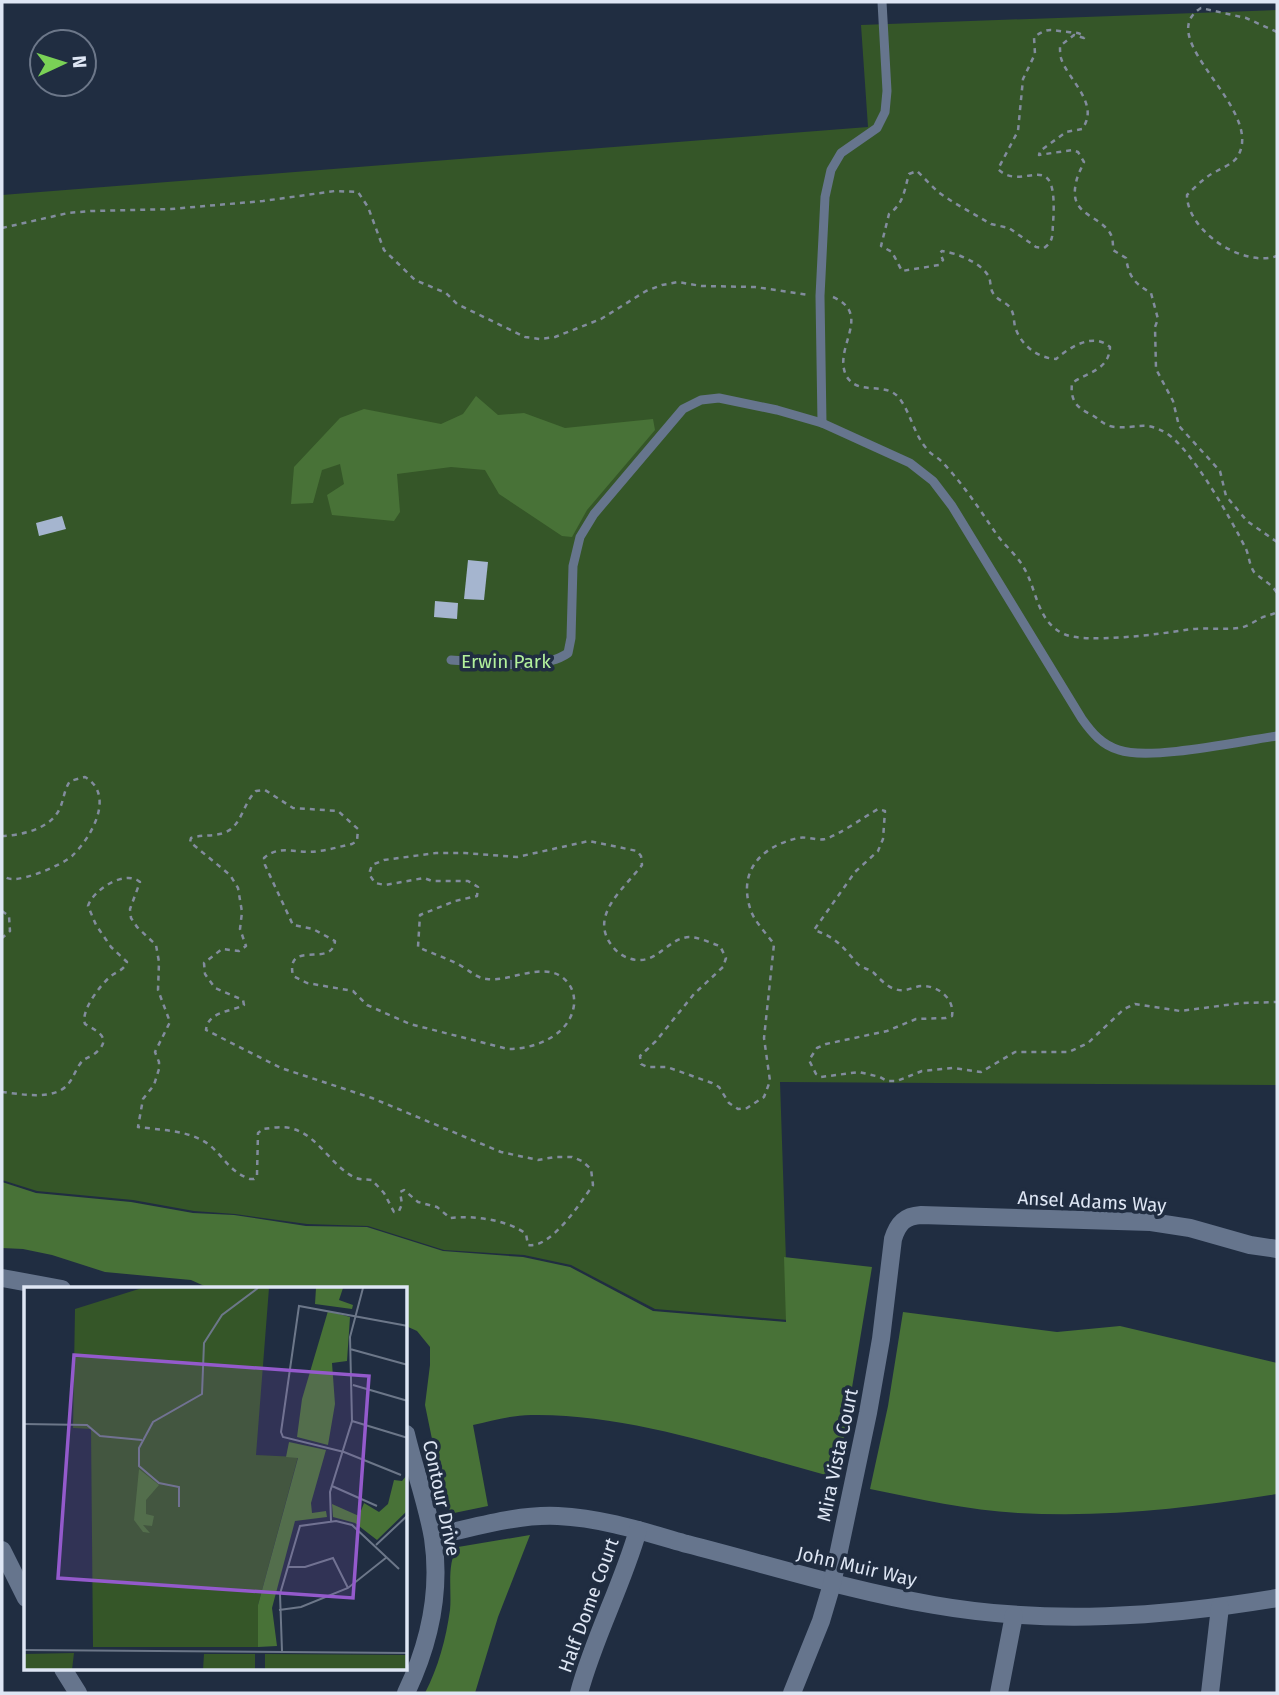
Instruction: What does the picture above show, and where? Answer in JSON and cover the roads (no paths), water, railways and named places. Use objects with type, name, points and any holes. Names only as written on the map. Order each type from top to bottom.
[{"type":"street","name":"Ansel Adams Way","points":[[902,1220],[921,1214],[1151,1222],[1190,1228],[1250,1245],[1277,1249]]},
{"type":"street","name":"Mira Vista Court","points":[[792,1693],[821,1621],[832,1584],[881,1339],[893,1239],[902,1220]]},
{"type":"street","points":[[2,1278],[51,1287]]},
{"type":"street","name":"Contour Drive","points":[[405,1693],[421,1661],[432,1612],[436,1567],[433,1536],[408,1442]]},
{"type":"street","name":"John Muir Way","points":[[433,1536],[517,1519],[556,1516],[598,1520],[832,1584],[935,1605],[1014,1615],[1133,1615],[1220,1607],[1277,1598]]},
{"type":"street","name":"Half Dome Court","points":[[579,1693],[601,1626],[624,1576],[638,1530]]},
{"type":"street","points":[[2,1550],[24,1594]]},
{"type":"street","points":[[1210,1693],[1220,1607]]},
{"type":"street","points":[[999,1693],[1014,1615]]},
{"type":"street","points":[[64,1670],[78,1693]]},
{"type":"lane","points":[[822,423],[820,296],[825,197],[831,170],[847,148],[877,128],[887,102],[882,2]]},
{"type":"lane","points":[[452,660],[527,663],[554,660],[568,653],[571,638],[573,566],[580,537],[594,514],[683,409],[701,400],[719,398],[822,423],[910,463],[933,481],[952,506],[1082,719],[1098,739],[1120,751],[1144,754],[1277,736]]},
{"type":"park label","name":"Erwin Park","points":[[506,661]]}]
